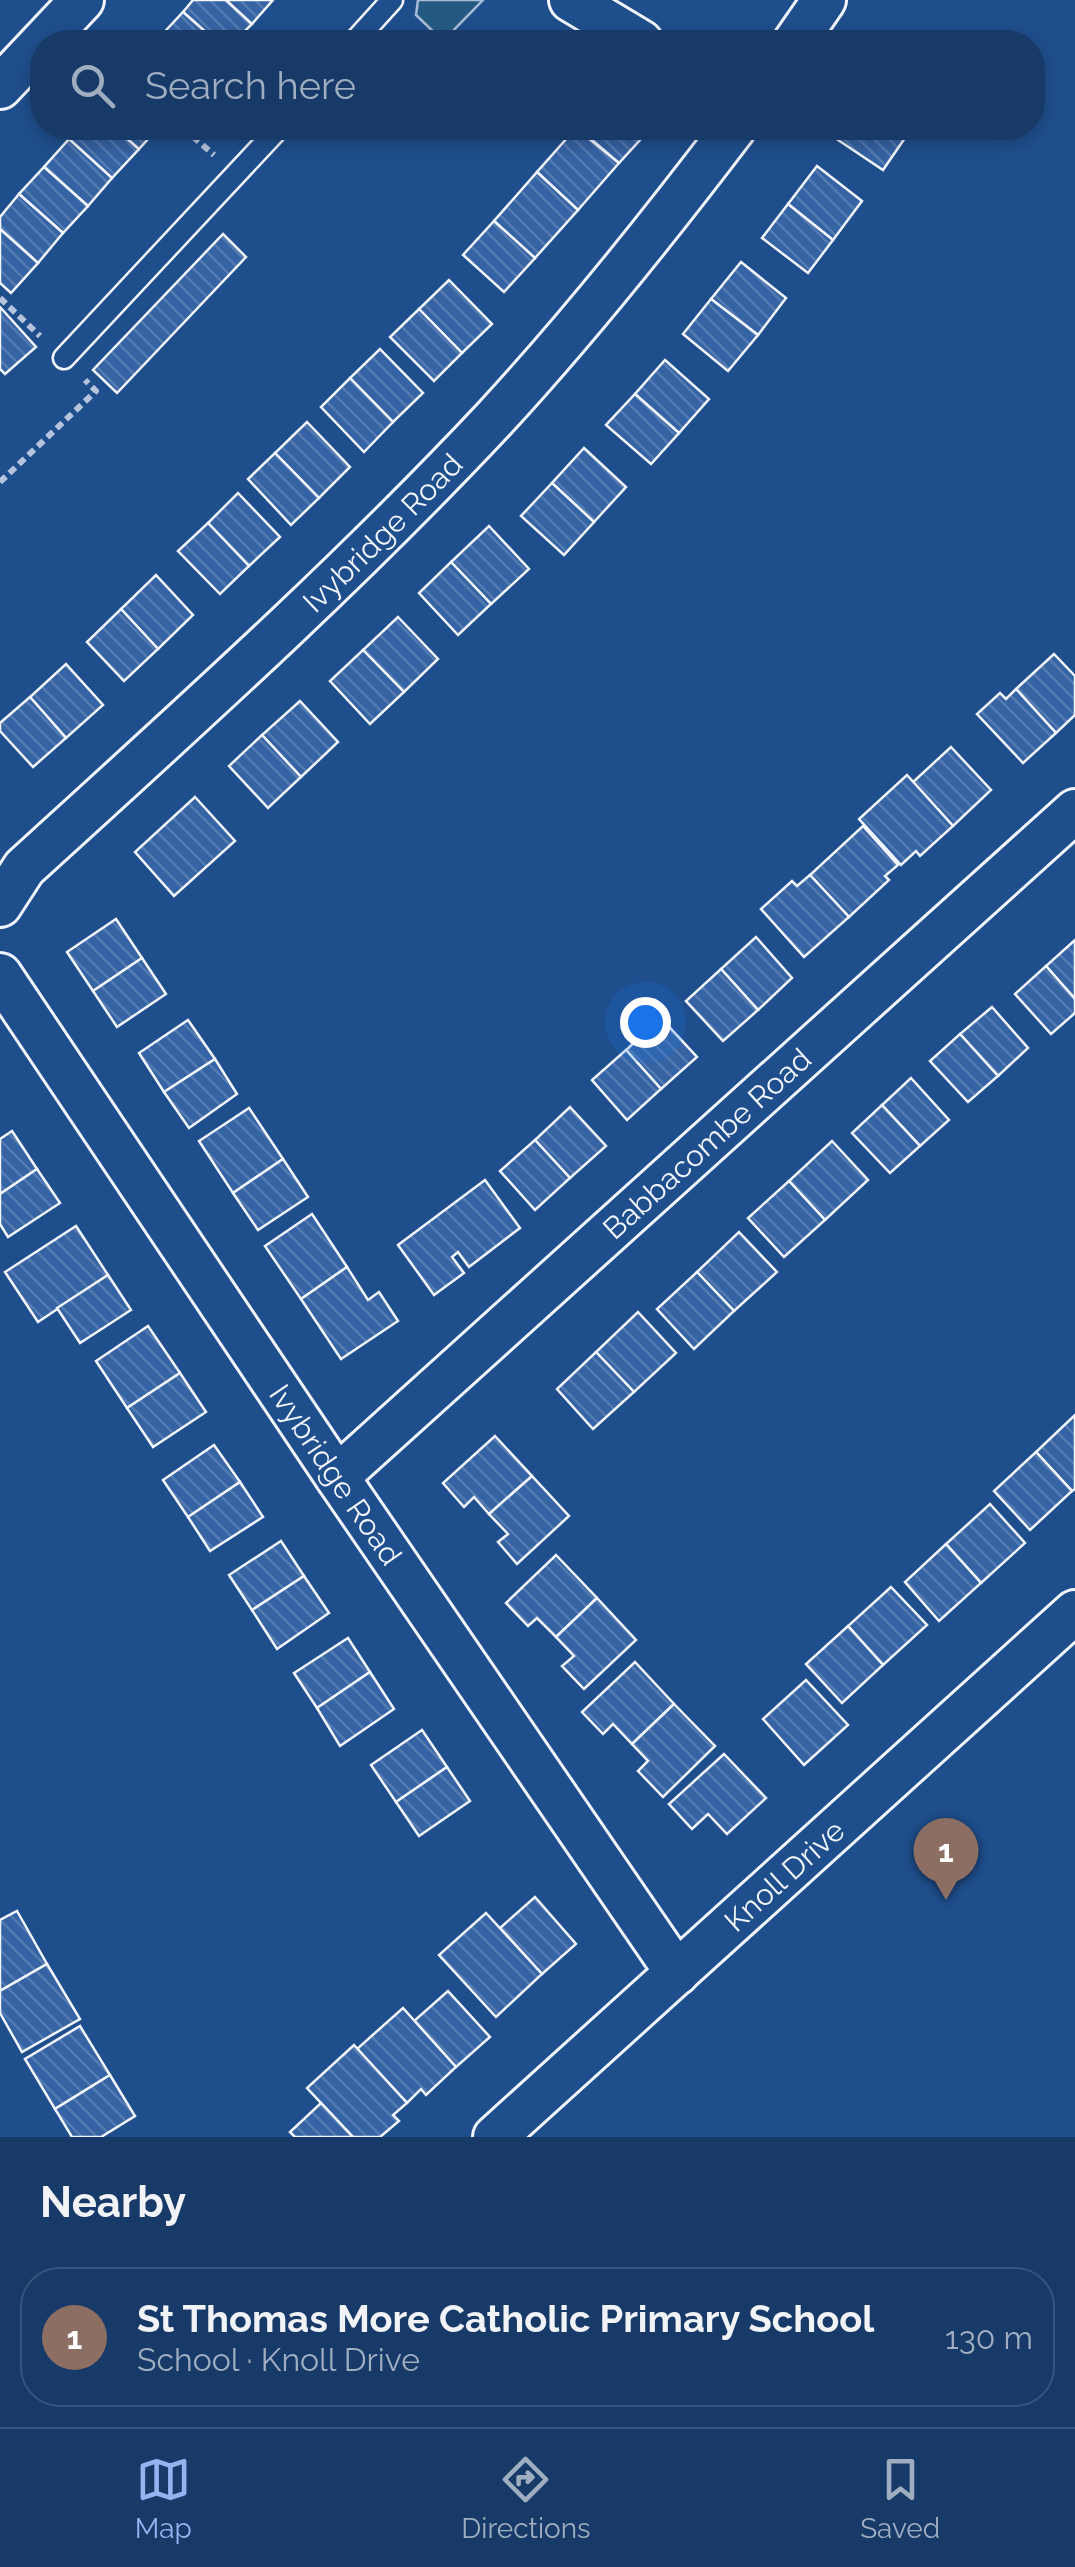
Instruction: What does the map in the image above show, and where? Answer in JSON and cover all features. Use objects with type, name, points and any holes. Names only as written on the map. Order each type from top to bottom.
[{"type":"street","points":[[54,30],[82,0]]},
{"type":"street","points":[[571,0],[621,30]]},
{"type":"street","points":[[803,30],[824,0]]},
{"type":"street","points":[[0,87],[30,55]]},
{"type":"street","name":"Ivybridge Road","points":[[0,905],[24,868],[282,633],[494,418],[651,236],[725,140]]},
{"type":"street","name":"Babbacombe Road","points":[[337,1476],[1075,811]]},
{"type":"street","name":"Ivybridge Road","points":[[0,974],[677,1973]]},
{"type":"street","name":"Knoll Drive","points":[[495,2137],[1075,1612]]},
{"type":"lane","points":[[365,30],[392,0]]},
{"type":"lane","points":[[64,358],[268,140]]},
{"type":"shaded area","points":[[418,0],[483,0],[454,30],[432,30],[416,15]]},
{"type":"building","points":[[193,0],[226,0],[252,24],[246,30],[203,30],[183,12]]},
{"type":"building","points":[[226,0],[273,0],[252,24]]},
{"type":"building","points":[[183,12],[203,30],[166,30]]},
{"type":"building","points":[[70,140],[129,140],[139,149],[112,178]]},
{"type":"building","points":[[70,140],[112,178],[88,206],[44,167]]},
{"type":"building","points":[[129,140],[147,140],[139,149]]},
{"type":"building","points":[[565,140],[591,140],[619,163],[578,210],[537,172]]},
{"type":"building","points":[[592,140],[640,140],[619,163]]},
{"type":"building","points":[[838,140],[904,140],[883,170]]},
{"type":"building","points":[[817,166],[862,201],[833,240],[788,204]]},
{"type":"building","points":[[44,167],[88,206],[63,233],[19,194]]},
{"type":"building","points":[[537,172],[578,210],[535,258],[494,221]]},
{"type":"building","points":[[19,194],[63,233],[38,263],[0,229],[0,217]]},
{"type":"building","points":[[788,204],[833,240],[808,273],[762,238]]},
{"type":"building","points":[[494,221],[535,258],[504,292],[463,255]]},
{"type":"building","points":[[0,229],[38,263],[11,293],[0,283]]},
{"type":"building","points":[[223,234],[246,257],[117,393],[93,370]]},
{"type":"building","points":[[741,262],[786,298],[758,335],[711,299]]},
{"type":"building","points":[[449,280],[492,324],[462,353],[419,309]]},
{"type":"building","points":[[711,299],[758,335],[728,371],[683,334]]},
{"type":"building","points":[[0,307],[36,347],[5,374],[0,369]]},
{"type":"building","points":[[419,309],[462,353],[434,381],[390,337]]},
{"type":"building","points":[[380,349],[423,393],[393,422],[350,378]]},
{"type":"building","points":[[665,360],[709,399],[679,433],[635,394]]},
{"type":"building","points":[[350,378],[393,422],[364,452],[321,407]]},
{"type":"building","points":[[635,394],[679,433],[651,464],[606,425]]},
{"type":"building","points":[[307,422],[350,467],[319,498],[275,453]]},
{"type":"building","points":[[584,448],[626,487],[594,522],[552,483]]},
{"type":"building","points":[[275,453],[319,498],[291,525],[248,479]]},
{"type":"building","points":[[552,483],[594,522],[564,555],[521,516]]},
{"type":"building","points":[[238,493],[280,537],[249,566],[208,523]]},
{"type":"building","points":[[208,523],[249,566],[220,594],[178,551]]},
{"type":"building","points":[[489,526],[529,569],[491,604],[451,562]]},
{"type":"building","points":[[451,562],[491,604],[458,635],[419,593]]},
{"type":"building","points":[[156,575],[193,615],[158,649],[121,609]]},
{"type":"building","points":[[121,609],[158,649],[124,681],[87,642]]},
{"type":"building","points":[[398,617],[438,659],[404,692],[363,650]]},
{"type":"building","points":[[363,650],[404,692],[370,724],[330,681]]},
{"type":"building","points":[[1054,654],[1075,676],[1075,715],[1056,733],[1016,689]]},
{"type":"building","points":[[66,664],[103,705],[66,738],[30,697]]},
{"type":"building","points":[[1016,689],[1056,733],[1023,763],[977,714],[1000,693],[1006,699]]},
{"type":"building","points":[[30,697],[66,738],[33,767],[0,731],[0,723]]},
{"type":"building","points":[[300,701],[338,742],[301,777],[262,735]]},
{"type":"building","points":[[262,735],[301,777],[268,808],[229,766]]},
{"type":"building","points":[[951,747],[991,790],[953,826],[913,782]]},
{"type":"building","points":[[907,775],[953,826],[920,856],[916,851],[901,865],[859,819]]},
{"type":"building","points":[[195,797],[235,841],[174,896],[135,852]]},
{"type":"building","points":[[863,826],[898,865],[885,876],[889,880],[849,917],[810,875]]},
{"type":"building","points":[[810,875],[849,917],[804,957],[761,909],[792,881],[797,886]]},
{"type":"building","points":[[116,919],[142,958],[93,991],[67,952]]},
{"type":"building","points":[[756,937],[792,978],[758,1010],[721,969]]},
{"type":"building","points":[[1075,940],[1075,999],[1046,966]]},
{"type":"building","points":[[142,958],[166,994],[117,1027],[93,991]]},
{"type":"building","points":[[1046,966],[1075,999],[1075,1013],[1051,1034],[1015,994]]},
{"type":"building","points":[[721,969],[758,1010],[723,1041],[686,1001]]},
{"type":"building","points":[[992,1007],[1028,1048],[998,1076],[960,1034]]},
{"type":"building","points":[[661,1018],[697,1057],[661,1089],[626,1050]]},
{"type":"building","points":[[188,1020],[215,1059],[164,1092],[139,1053]]},
{"type":"building","points":[[960,1034],[998,1076],[968,1102],[930,1061]]},
{"type":"building","points":[[626,1050],[661,1089],[627,1120],[592,1080]]},
{"type":"building","points":[[215,1059],[237,1094],[189,1128],[164,1092]]},
{"type":"building","points":[[911,1078],[949,1120],[920,1146],[882,1105]]},
{"type":"building","points":[[882,1105],[920,1146],[890,1173],[852,1133]]},
{"type":"building","points":[[570,1107],[606,1146],[570,1178],[535,1140]]},
{"type":"building","points":[[249,1108],[283,1159],[233,1193],[199,1141]]},
{"type":"building","points":[[12,1131],[37,1169],[0,1194],[0,1139]]},
{"type":"building","points":[[535,1140],[570,1178],[535,1210],[500,1171]]},
{"type":"building","points":[[832,1141],[868,1180],[825,1220],[789,1181]]},
{"type":"building","points":[[283,1159],[308,1197],[258,1230],[233,1193]]},
{"type":"building","points":[[37,1169],[60,1203],[8,1237],[0,1224],[0,1194]]},
{"type":"building","points":[[485,1180],[520,1228],[469,1267],[458,1252],[452,1257],[464,1273],[434,1295],[398,1245]]},
{"type":"building","points":[[789,1181],[825,1220],[784,1257],[748,1218]]},
{"type":"building","points":[[312,1214],[347,1267],[301,1299],[265,1246]]},
{"type":"building","points":[[76,1226],[108,1275],[38,1322],[5,1272]]},
{"type":"building","points":[[739,1232],[777,1272],[734,1311],[697,1272]]},
{"type":"building","points":[[347,1267],[368,1300],[379,1292],[398,1321],[341,1359],[301,1299]]},
{"type":"building","points":[[697,1272],[734,1311],[694,1349],[657,1309]]},
{"type":"building","points":[[108,1275],[131,1310],[80,1343],[57,1308]]},
{"type":"building","points":[[638,1312],[676,1353],[634,1392],[596,1352]]},
{"type":"building","points":[[148,1326],[180,1373],[127,1408],[96,1361]]},
{"type":"building","points":[[596,1352],[634,1392],[593,1429],[557,1389]]},
{"type":"building","points":[[180,1373],[206,1412],[153,1447],[127,1408]]},
{"type":"building","points":[[1075,1415],[1075,1489],[1072,1491],[1036,1452]]},
{"type":"building","points":[[495,1436],[532,1476],[489,1514],[474,1497],[464,1507],[443,1483]]},
{"type":"building","points":[[214,1445],[240,1482],[188,1517],[163,1480]]},
{"type":"building","points":[[1036,1452],[1072,1491],[1030,1530],[994,1491]]},
{"type":"building","points":[[532,1476],[569,1516],[517,1564],[498,1542],[508,1534],[489,1514]]},
{"type":"building","points":[[240,1482],[263,1517],[210,1551],[188,1517]]},
{"type":"building","points":[[990,1504],[1025,1543],[981,1583],[946,1544]]},
{"type":"building","points":[[281,1541],[304,1576],[252,1610],[229,1575]]},
{"type":"building","points":[[946,1544],[981,1583],[939,1621],[905,1582]]},
{"type":"building","points":[[556,1555],[597,1598],[556,1637],[537,1618],[528,1626],[506,1603]]},
{"type":"building","points":[[304,1576],[329,1613],[277,1649],[252,1610]]},
{"type":"building","points":[[891,1587],[927,1625],[883,1665],[848,1626]]},
{"type":"building","points":[[597,1598],[636,1640],[584,1689],[562,1666],[574,1656],[556,1637]]},
{"type":"building","points":[[848,1626],[883,1665],[842,1703],[806,1664]]},
{"type":"building","points":[[348,1638],[370,1672],[317,1708],[294,1673]]},
{"type":"building","points":[[635,1662],[674,1704],[632,1744],[613,1724],[603,1734],[582,1712]]},
{"type":"building","points":[[370,1672],[394,1709],[340,1746],[317,1708]]},
{"type":"building","points":[[806,1680],[848,1725],[804,1765],[763,1719]]},
{"type":"building","points":[[674,1704],[715,1746],[663,1797],[638,1771],[648,1761],[632,1744]]},
{"type":"building","points":[[422,1730],[447,1767],[396,1802],[371,1765]]},
{"type":"building","points":[[724,1754],[766,1798],[727,1834],[708,1814],[692,1829],[669,1804]]},
{"type":"building","points":[[447,1767],[470,1801],[419,1836],[396,1802]]},
{"type":"building","points":[[535,1897],[576,1944],[542,1974],[500,1928]]},
{"type":"building","points":[[17,1911],[47,1964],[0,1991],[0,1920]]},
{"type":"building","points":[[486,1913],[542,1974],[496,2017],[439,1955]]},
{"type":"building","points":[[47,1964],[80,2019],[22,2052],[0,2013],[0,1991]]},
{"type":"building","points":[[448,1991],[490,2037],[456,2067],[414,2021]]},
{"type":"building","points":[[403,2008],[456,2067],[426,2095],[421,2089],[407,2103],[357,2049]]},
{"type":"building","points":[[80,2026],[110,2075],[55,2109],[25,2059]]},
{"type":"building","points":[[354,2045],[407,2103],[393,2115],[399,2121],[380,2137],[353,2137],[307,2088]]},
{"type":"building","points":[[110,2075],[135,2116],[101,2137],[72,2137],[55,2109]]},
{"type":"building","points":[[321,2103],[353,2137],[295,2137],[290,2132]]},
{"type":"place","name":"St Thomas More Catholic Primary School","points":[[946,1900]]}]
